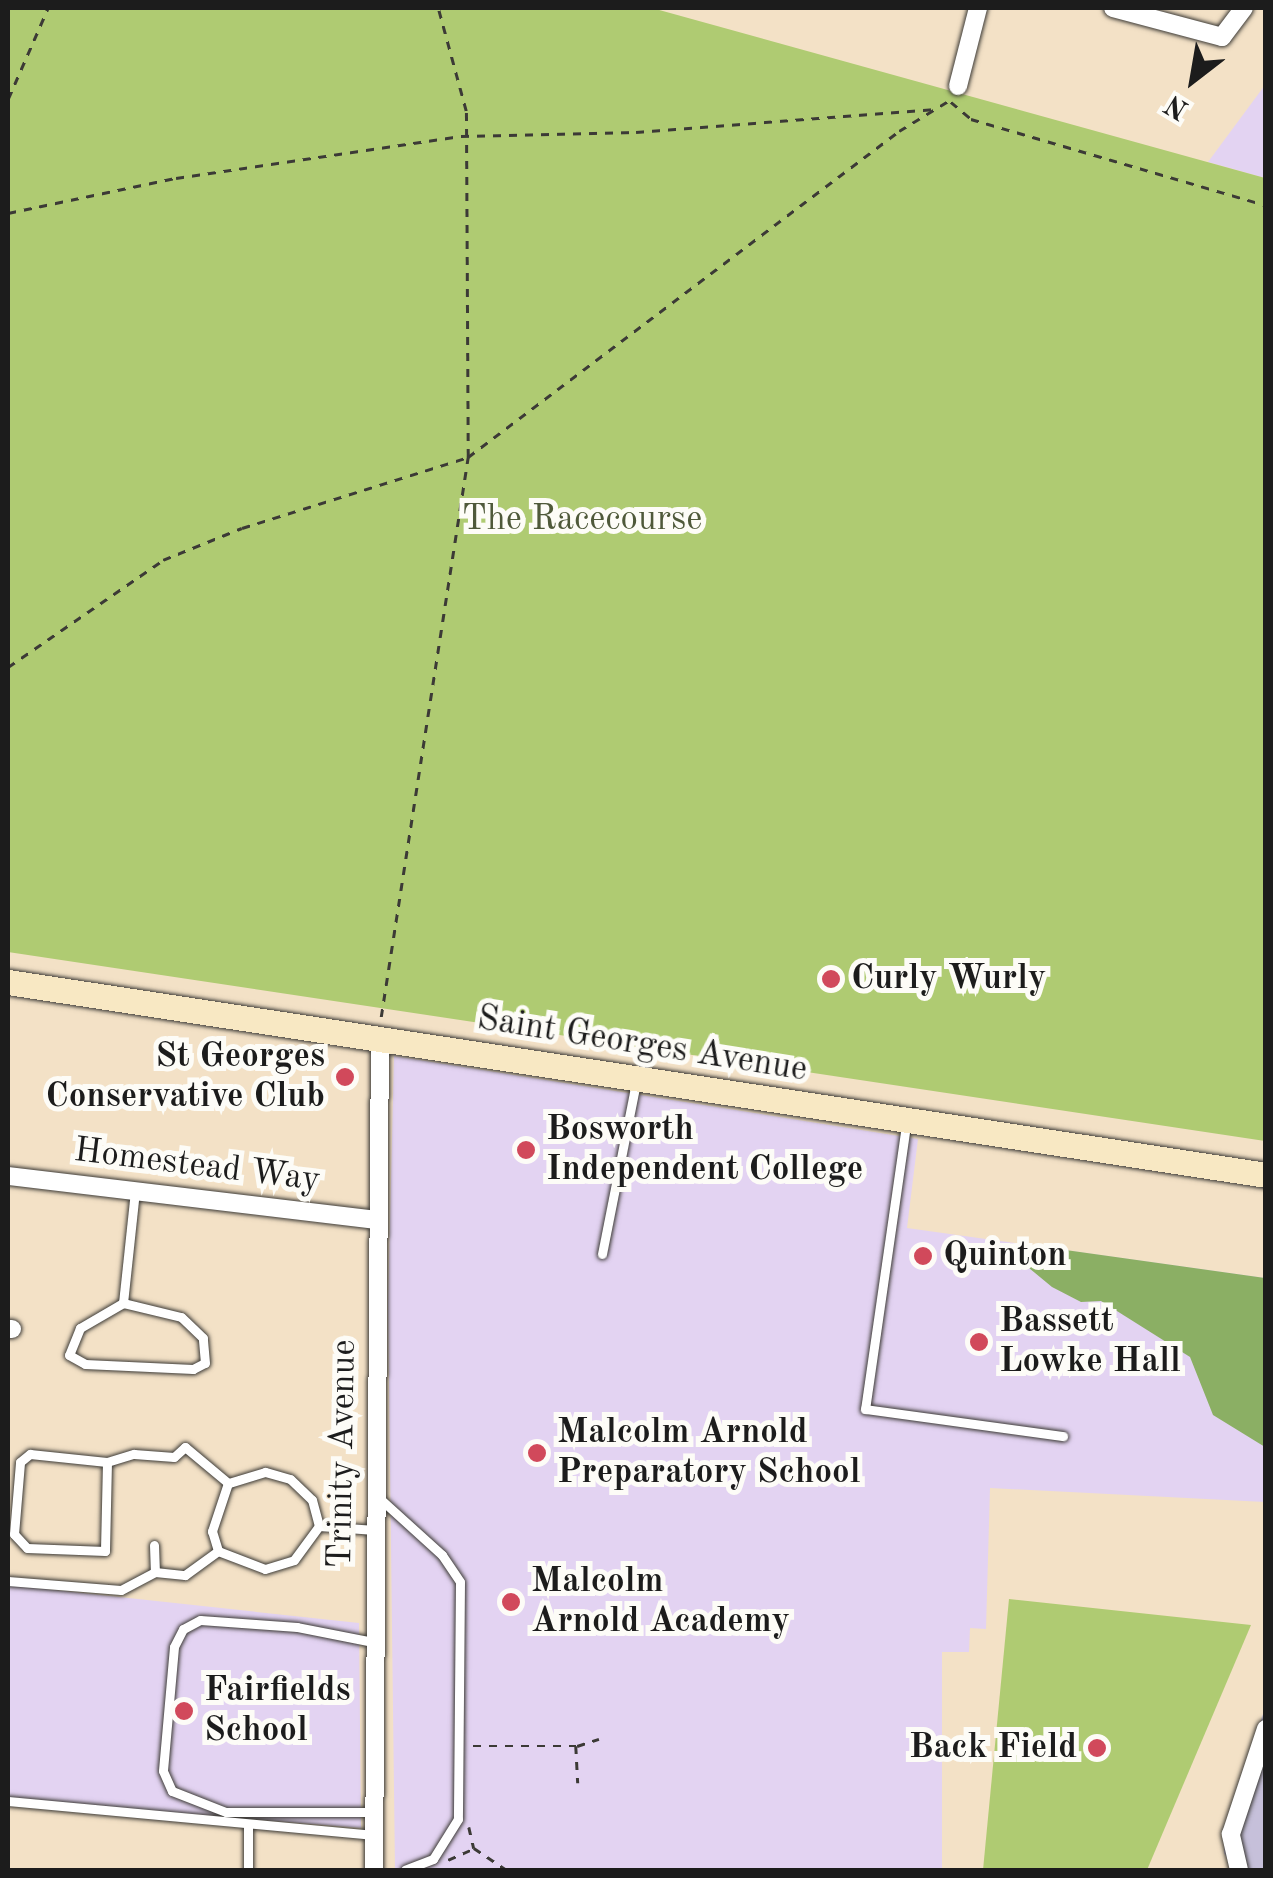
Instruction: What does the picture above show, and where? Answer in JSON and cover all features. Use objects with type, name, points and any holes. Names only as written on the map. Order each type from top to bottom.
[{"type":"street","points":[[958,86],[978,8]]},
{"type":"street","points":[[1113,8],[1222,37],[1244,8]]},
{"type":"street","name":"Saint Georges Avenue","points":[[8,982],[380,1029],[636,1082],[1266,1175]]},
{"type":"street","name":"Trinity Avenue","points":[[374,1870],[380,1029]]},
{"type":"street","name":"Homestead Way","points":[[8,1176],[378,1220]]},
{"type":"street","points":[[1239,1870],[1231,1834],[1265,1730]]},
{"type":"lane","points":[[602,1254],[636,1082]]},
{"type":"lane","points":[[906,1122],[865,1409],[1063,1436]]},
{"type":"lane","points":[[124,1303],[134,1190]]},
{"type":"lane","points":[[124,1303],[181,1317],[204,1338],[204,1363],[193,1368],[86,1364],[70,1356],[80,1328],[124,1303]]},
{"type":"lane","points":[[107,1462],[104,1551],[27,1548],[14,1534],[9,1509],[20,1462],[30,1454],[107,1462],[134,1454],[174,1458],[185,1448],[228,1483]]},
{"type":"lane","points":[[218,1552],[213,1515],[228,1483],[265,1472],[290,1479],[312,1500],[319,1526]]},
{"type":"lane","points":[[375,1494],[442,1555],[460,1582],[458,1819],[433,1866],[405,1870]]},
{"type":"lane","points":[[319,1526],[375,1530]]},
{"type":"lane","points":[[218,1552],[265,1569],[294,1560],[319,1526]]},
{"type":"lane","points":[[154,1546],[155,1572]]},
{"type":"lane","points":[[8,1581],[121,1590],[155,1572],[185,1574],[218,1552]]},
{"type":"lane","points":[[373,1642],[298,1627],[200,1620],[184,1629],[174,1647],[163,1772],[172,1791],[226,1812],[374,1812]]},
{"type":"lane","points":[[8,1801],[248,1827],[374,1835]]},
{"type":"lane","points":[[248,1827],[248,1870]]},
{"type":"path","points":[[8,99],[48,8]]},
{"type":"path","points":[[380,1029],[468,457],[461,136],[466,111],[438,8]]},
{"type":"path","points":[[8,667],[163,560],[468,457],[899,131],[950,101],[971,119],[1266,204]]},
{"type":"path","points":[[8,213],[176,178],[461,136],[636,132],[937,109]]},
{"type":"path","points":[[470,1762],[471,1746],[576,1746],[599,1739]]},
{"type":"path","points":[[576,1746],[578,1783]]},
{"type":"path","points":[[470,1811],[474,1848]]},
{"type":"path","points":[[433,1866],[474,1848]]},
{"type":"path","points":[[474,1848],[507,1870]]},
{"type":"shaded area","points":[[1265,85],[1265,178],[1208,162]]},
{"type":"shaded area","points":[[394,1056],[918,1139],[907,1228],[1265,1278],[1265,1502],[990,1488],[986,1629],[970,1628],[969,1652],[942,1652],[942,1870],[395,1870],[388,1304]]},
{"type":"shaded area","name":"Fairfields School","points":[[8,1585],[359,1623],[361,1828],[8,1799]]},
{"type":"shaded area","points":[[1265,1708],[1265,1870],[1235,1870],[1224,1853],[1225,1829]]},
{"type":"green space","name":"The Racecourse","points":[[8,8],[652,8],[1265,178],[1265,1141],[8,952]]},
{"type":"green space","points":[[1030,1245],[1265,1278],[1265,1447],[1213,1415],[1190,1357],[1101,1301],[1081,1302],[1052,1287],[1029,1268]]},
{"type":"green space","name":"Back Field","points":[[1009,1599],[1251,1625],[1147,1870],[983,1870]]},
{"type":"place","name":"Curly Wurly","points":[[831,979]]},
{"type":"place","name":"St Georges Conservative Club","points":[[345,1077]]},
{"type":"place","name":"Bosworth Independent College","points":[[526,1150]]},
{"type":"place","name":"Quinton","points":[[923,1256]]},
{"type":"place","name":"Bassett Lowke Hall","points":[[979,1342]]},
{"type":"place","name":"Malcolm Arnold Preparatory School","points":[[537,1453]]},
{"type":"place","name":"Malcolm Arnold Academy","points":[[511,1602]]},
{"type":"place","name":"Fairfields School","points":[[184,1711]]},
{"type":"place","name":"Back Field","points":[[1097,1748]]}]
